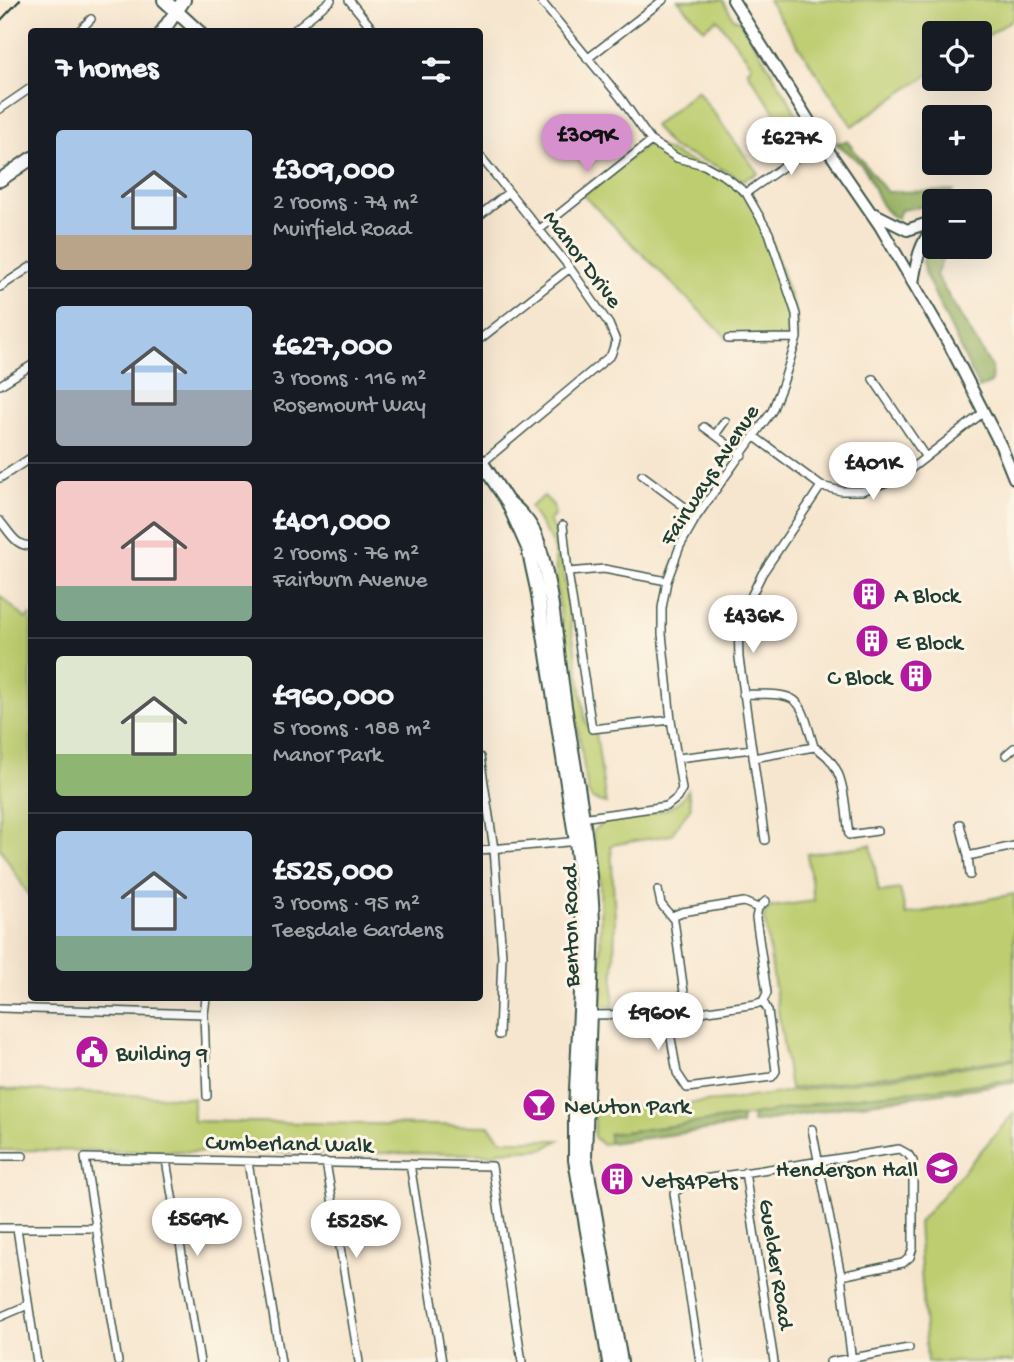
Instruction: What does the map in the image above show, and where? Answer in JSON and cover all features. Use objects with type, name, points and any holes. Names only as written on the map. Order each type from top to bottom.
[{"type":"main road","points":[[165,0],[180,5],[196,28]]},
{"type":"main road","points":[[164,28],[180,5]]},
{"type":"main road","points":[[0,180],[28,161]]},
{"type":"main road","name":"Benton Road","points":[[483,465],[507,501],[528,548],[578,818],[581,841],[585,1015],[585,1159],[621,1362]]},
{"type":"main road","name":"Benton Road","points":[[585,1015],[575,1160],[609,1362]]},
{"type":"street","points":[[297,28],[331,0]]},
{"type":"street","points":[[349,0],[372,28]]},
{"type":"street","name":"Fairways Avenue","points":[[540,0],[620,97],[651,141],[677,158],[704,165],[746,192],[769,233],[796,314],[797,338],[772,411],[697,516],[680,546],[667,581],[662,608],[671,720],[682,789],[677,798],[667,806],[578,818]]},
{"type":"street","points":[[587,59],[663,0]]},
{"type":"street","points":[[733,0],[821,140],[872,213],[951,348],[1001,446],[1014,478]]},
{"type":"street","points":[[82,28],[90,19]]},
{"type":"street","points":[[0,109],[28,90]]},
{"type":"street","points":[[746,192],[821,140]]},
{"type":"street","points":[[540,229],[651,141]]},
{"type":"street","name":"Manor Drive","points":[[483,160],[570,268],[614,332],[616,341],[611,355],[483,460]]},
{"type":"street","points":[[483,213],[509,192]]},
{"type":"street","points":[[872,213],[907,230],[922,226]]},
{"type":"street","points":[[913,283],[922,243]]},
{"type":"street","points":[[483,337],[570,268]]},
{"type":"street","points":[[0,288],[28,269]]},
{"type":"street","points":[[728,339],[797,338]]},
{"type":"street","points":[[0,385],[28,368]]},
{"type":"street","points":[[873,379],[925,456]]},
{"type":"street","points":[[755,438],[821,486],[841,491],[862,491],[899,478],[984,412]]},
{"type":"street","points":[[715,435],[725,421]]},
{"type":"street","points":[[704,427],[742,455]]},
{"type":"street","points":[[0,478],[28,460]]},
{"type":"street","points":[[642,475],[697,516]]},
{"type":"street","points":[[765,840],[743,694],[738,623],[762,574],[821,486]]},
{"type":"street","points":[[0,521],[20,545],[28,545]]},
{"type":"street","points":[[563,525],[592,729],[671,720]]},
{"type":"street","points":[[568,572],[604,569],[667,581]]},
{"type":"street","points":[[743,694],[777,694],[792,698],[804,709],[814,747]]},
{"type":"street","points":[[753,758],[814,747],[827,754],[837,766],[849,835],[877,831]]},
{"type":"street","points":[[678,758],[752,748]]},
{"type":"street","points":[[1006,755],[1014,748]]},
{"type":"street","points":[[483,777],[494,849],[502,956],[499,1035]]},
{"type":"street","points":[[960,824],[970,876]]},
{"type":"street","points":[[483,850],[581,841]]},
{"type":"street","points":[[968,856],[1014,846]]},
{"type":"street","points":[[658,890],[661,904],[672,916],[687,1014]]},
{"type":"street","points":[[585,1015],[687,1014],[763,1001],[767,993],[756,918],[758,908],[766,901]]},
{"type":"street","points":[[672,916],[744,902],[758,908]]},
{"type":"street","points":[[206,1001],[207,1096]]},
{"type":"street","points":[[667,1015],[677,1073],[687,1088],[769,1079],[776,1071],[768,1011],[763,1001]]},
{"type":"street","points":[[0,1008],[204,1014]]},
{"type":"street","points":[[812,1129],[841,1276],[852,1360]]},
{"type":"street","points":[[700,1362],[674,1193],[690,1181],[899,1149],[908,1154],[913,1161],[913,1247],[910,1257],[903,1263],[841,1276]]},
{"type":"street","points":[[0,1156],[23,1156]]},
{"type":"street","name":"Cumberland Walk","points":[[96,1228],[85,1158],[492,1166],[522,1362]]},
{"type":"street","points":[[166,1160],[200,1362]]},
{"type":"street","points":[[248,1161],[281,1362]]},
{"type":"street","points":[[326,1162],[359,1362]]},
{"type":"street","points":[[410,1164],[442,1362]]},
{"type":"street","name":"Guelder Road","points":[[744,1172],[774,1362]]},
{"type":"street","points":[[0,1228],[96,1228],[118,1362]]},
{"type":"street","points":[[17,1228],[37,1362]]},
{"type":"street","points":[[0,1317],[28,1305]]},
{"type":"street","points":[[830,1362],[909,1348]]},
{"type":"green space","points":[[678,0],[723,0],[734,19],[740,21],[789,101],[806,141],[797,146],[747,71],[752,65],[717,19],[704,29]]},
{"type":"green space","points":[[768,0],[1014,0],[1014,18],[992,33],[992,21],[922,21],[922,79],[852,126]]},
{"type":"green space","points":[[697,90],[758,173],[743,180],[672,148],[654,126]]},
{"type":"green space","points":[[651,141],[724,176],[746,192],[752,200],[766,230],[795,311],[797,338],[728,339],[583,195]]},
{"type":"green space","points":[[847,141],[887,192],[922,191],[922,207],[901,210],[897,219],[890,215],[881,204],[863,167],[836,143]]},
{"type":"green space","points":[[924,259],[943,259],[936,275],[992,368],[991,383],[979,388],[925,274]]},
{"type":"green space","points":[[544,496],[553,505],[555,515],[549,521],[558,537],[586,723],[596,733],[606,804],[592,799],[588,792],[568,668],[555,557],[552,543],[530,507]]},
{"type":"green space","points":[[0,596],[26,619],[28,617],[28,894],[0,848]]},
{"type":"green space","points":[[688,790],[691,807],[671,835],[611,845],[615,920],[613,1007],[604,1006],[601,1002],[600,881],[593,831],[606,821],[672,807]]},
{"type":"green space","points":[[871,845],[879,892],[900,889],[906,915],[1014,894],[1014,1058],[790,1089],[764,915],[771,907],[814,901],[807,854]]},
{"type":"green space","points":[[1014,1060],[1014,1079],[965,1087],[863,1097],[742,1117],[609,1134],[609,1143],[602,1144],[594,1137],[595,1110],[730,1100]]},
{"type":"green space","points":[[1014,1079],[1014,1083],[855,1105],[752,1123],[753,1115],[823,1102]]},
{"type":"green space","points":[[0,1089],[193,1098],[193,1121],[489,1126],[501,1140],[559,1140],[544,1149],[498,1151],[496,1154],[0,1150]]},
{"type":"green space","points":[[1014,1113],[1014,1362],[927,1362],[918,1223]]},
{"type":"green space","points":[[742,1117],[741,1125],[609,1143],[609,1134]]},
{"type":"tram line","points":[[0,21],[20,0]]},
{"type":"place","name":"A Block","points":[[869,594]]},
{"type":"place","name":"E Block","points":[[872,641]]},
{"type":"place","name":"C Block","points":[[916,676]]},
{"type":"place","name":"Building 9","points":[[92,1052]]},
{"type":"place","name":"Newton Park","points":[[539,1105]]},
{"type":"place","name":"Henderson Hall","points":[[942,1168]]},
{"type":"place","name":"Vets4Pets","points":[[617,1179]]}]
